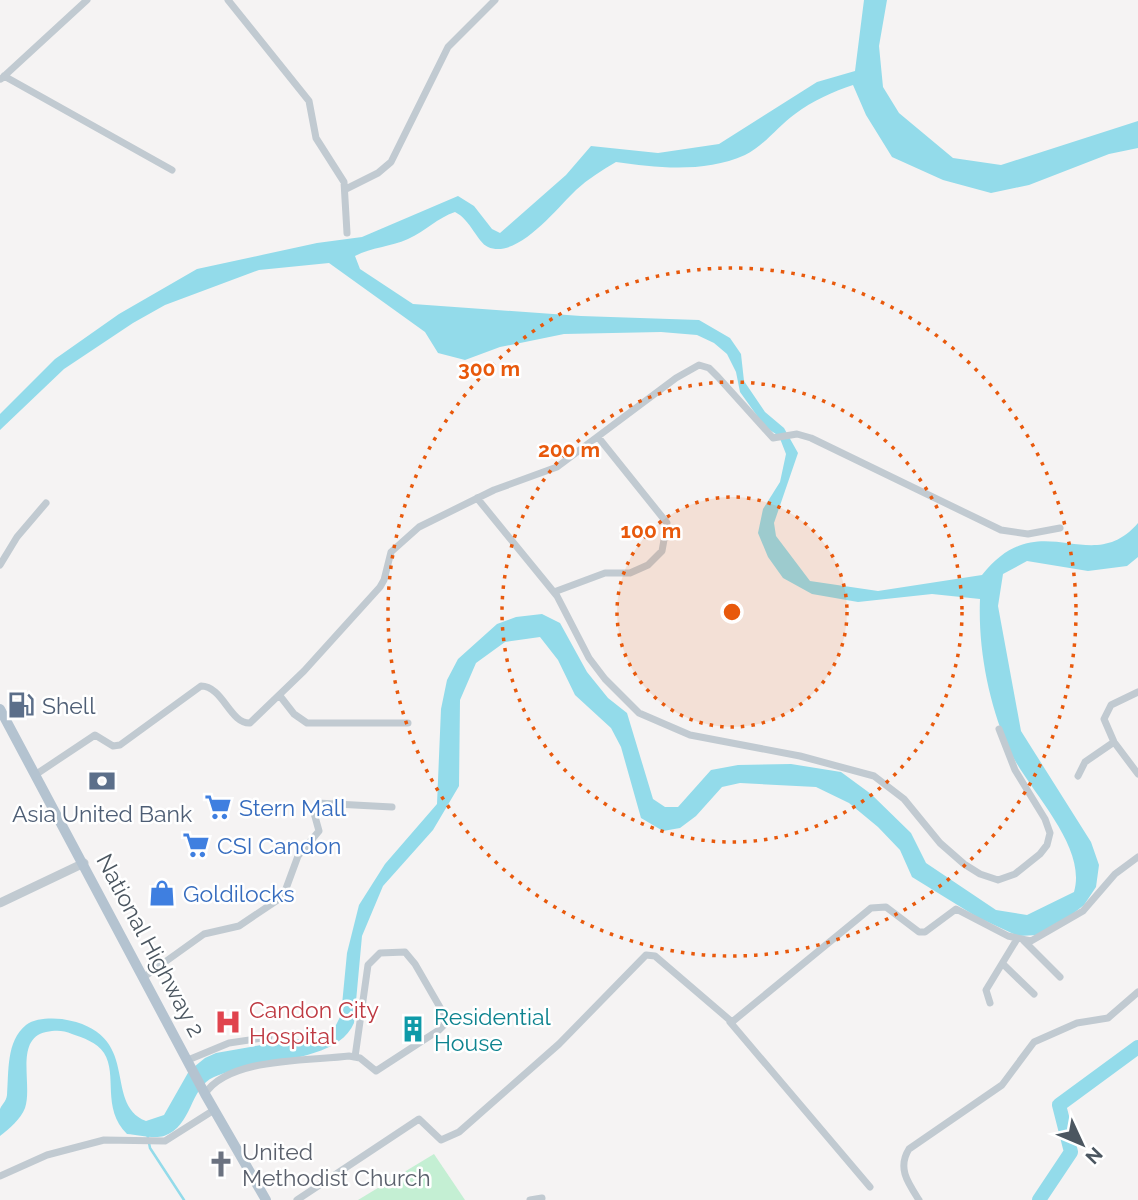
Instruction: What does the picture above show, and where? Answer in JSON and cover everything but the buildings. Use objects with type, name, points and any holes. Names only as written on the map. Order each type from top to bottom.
[{"type":"main road","name":"National Highway 2","points":[[0,709],[85,863],[204,1093],[266,1200]]},
{"type":"street","points":[[3,76],[87,0]]},
{"type":"street","points":[[228,0],[312,105],[316,138],[346,189],[347,233]]},
{"type":"street","points":[[346,189],[378,173],[391,162],[448,47],[495,0]]},
{"type":"street","points":[[0,66],[3,76],[172,170]]},
{"type":"street","points":[[35,775],[94,735],[113,746],[120,745],[201,686],[214,691],[246,724],[280,695],[380,587],[388,559],[398,544],[419,527],[477,498],[557,467],[676,378],[699,365],[709,368],[773,438],[792,435],[811,438],[1001,530],[1028,534],[1060,528]]},
{"type":"street","points":[[554,592],[606,573],[639,570],[657,559],[665,543],[667,523],[598,437]]},
{"type":"street","points":[[477,498],[554,592],[589,658],[617,693],[639,713],[690,736],[800,756],[874,776],[904,799],[940,843],[964,864],[980,874],[998,880],[1006,879],[1028,864],[1040,854],[1049,839],[1049,826],[1015,770],[999,729]]},
{"type":"street","points":[[0,565],[18,537],[46,503]]},
{"type":"street","points":[[1138,692],[1111,705],[1105,713],[1106,728],[1114,743],[1138,774]]},
{"type":"street","points":[[280,695],[294,714],[307,723],[408,723]]},
{"type":"street","points":[[1078,776],[1085,762],[1114,743]]},
{"type":"street","points":[[144,977],[204,934],[239,926],[284,894],[298,856],[318,831],[314,813],[317,803],[392,807]]},
{"type":"street","points":[[990,1003],[986,990],[1021,940],[1041,938],[1083,911],[1115,874],[1138,857]]},
{"type":"street","points":[[0,903],[85,863]]},
{"type":"street","points":[[730,1022],[876,905],[886,906],[919,932],[925,932],[956,909],[1021,940],[1060,977]]},
{"type":"street","points":[[204,1093],[218,1080],[241,1069],[355,1057],[376,1071],[444,1025],[444,1016],[415,964],[405,952],[380,953],[368,965],[355,1057]]},
{"type":"street","points":[[297,1200],[419,1119],[441,1140],[459,1132],[559,1044],[646,955],[660,960],[730,1022],[870,1186]]},
{"type":"street","points":[[1003,964],[1034,994]]},
{"type":"street","points":[[919,1200],[904,1175],[903,1161],[909,1149],[1002,1085],[1034,1042],[1077,1023],[1108,1018],[1138,992]]},
{"type":"street","points":[[189,1062],[229,1043],[269,1037]]},
{"type":"street","points":[[0,1176],[47,1155],[73,1148],[112,1140],[156,1143],[175,1136],[215,1111]]},
{"type":"street","points":[[530,1200],[542,1198]]},
{"type":"green space","points":[[434,1154],[465,1200],[358,1200]]},
{"type":"water","points":[[864,0],[887,0],[879,46],[883,87],[899,113],[953,158],[1001,165],[1138,121],[1138,148],[1109,154],[1029,185],[991,193],[943,180],[892,157],[866,115],[853,85],[809,105],[752,151],[730,161],[681,168],[616,162],[585,182],[536,230],[511,246],[499,249],[488,247],[455,212],[408,239],[355,256],[360,269],[413,304],[581,316],[699,320],[730,338],[741,354],[744,381],[765,412],[784,428],[798,453],[774,523],[776,536],[810,581],[878,591],[982,575],[1003,554],[1024,544],[1044,541],[1102,544],[1120,538],[1138,523],[1138,557],[1127,566],[1088,571],[1027,561],[1003,574],[998,606],[1021,731],[1091,842],[1099,865],[1096,887],[1084,905],[1065,920],[1038,935],[1018,936],[977,917],[912,877],[900,850],[878,827],[849,803],[816,787],[740,783],[722,787],[696,816],[680,828],[663,831],[641,818],[621,747],[611,728],[575,695],[558,660],[540,637],[505,642],[476,663],[460,700],[459,786],[433,830],[383,886],[362,936],[354,1023],[345,1036],[331,1046],[313,1053],[214,1077],[200,1089],[181,1124],[164,1136],[156,1137],[127,1134],[119,1124],[112,1103],[108,1062],[98,1046],[69,1033],[46,1032],[36,1036],[27,1053],[25,1108],[18,1120],[0,1136],[0,1109],[7,1095],[12,1048],[20,1032],[34,1021],[62,1019],[88,1026],[104,1038],[113,1052],[126,1099],[133,1112],[146,1121],[164,1115],[189,1071],[205,1058],[216,1053],[321,1037],[333,1031],[341,1015],[347,953],[359,905],[385,864],[437,804],[441,709],[447,680],[458,659],[497,624],[516,617],[542,614],[560,623],[587,672],[608,698],[627,713],[653,799],[665,807],[678,807],[711,770],[738,765],[791,764],[841,772],[871,794],[911,833],[926,863],[996,910],[1027,915],[1074,892],[1076,874],[1064,836],[1016,762],[994,710],[983,654],[980,599],[932,594],[858,602],[812,594],[783,578],[768,557],[758,533],[763,509],[780,482],[786,454],[779,436],[765,427],[740,392],[736,372],[727,354],[714,343],[697,335],[661,332],[564,334],[500,347],[465,360],[438,353],[425,332],[329,263],[259,270],[165,305],[133,323],[64,369],[0,430],[0,414],[55,359],[119,314],[197,269],[317,243],[362,237],[458,196],[474,206],[492,229],[500,233],[566,175],[591,146],[658,153],[719,144],[817,82],[855,71]]},
{"type":"waterway","points":[[1039,1200],[1071,1152],[1059,1105],[1138,1047]]},
{"type":"waterway","points":[[147,1133],[150,1148],[184,1200]]},
{"type":"place","name":"Shell","points":[[21,705]]},
{"type":"place","name":"Asia United Bank","points":[[102,781]]},
{"type":"place","name":"Stern Mall","points":[[218,807]]},
{"type":"place","name":"CSI Candon","points":[[196,845]]},
{"type":"place","name":"Goldilocks","points":[[162,893]]},
{"type":"place","name":"Candon City Hospital","points":[[228,1022]]},
{"type":"place","name":"Residential House","points":[[413,1029]]},
{"type":"place","name":"United Methodist Church","points":[[221,1164]]}]
